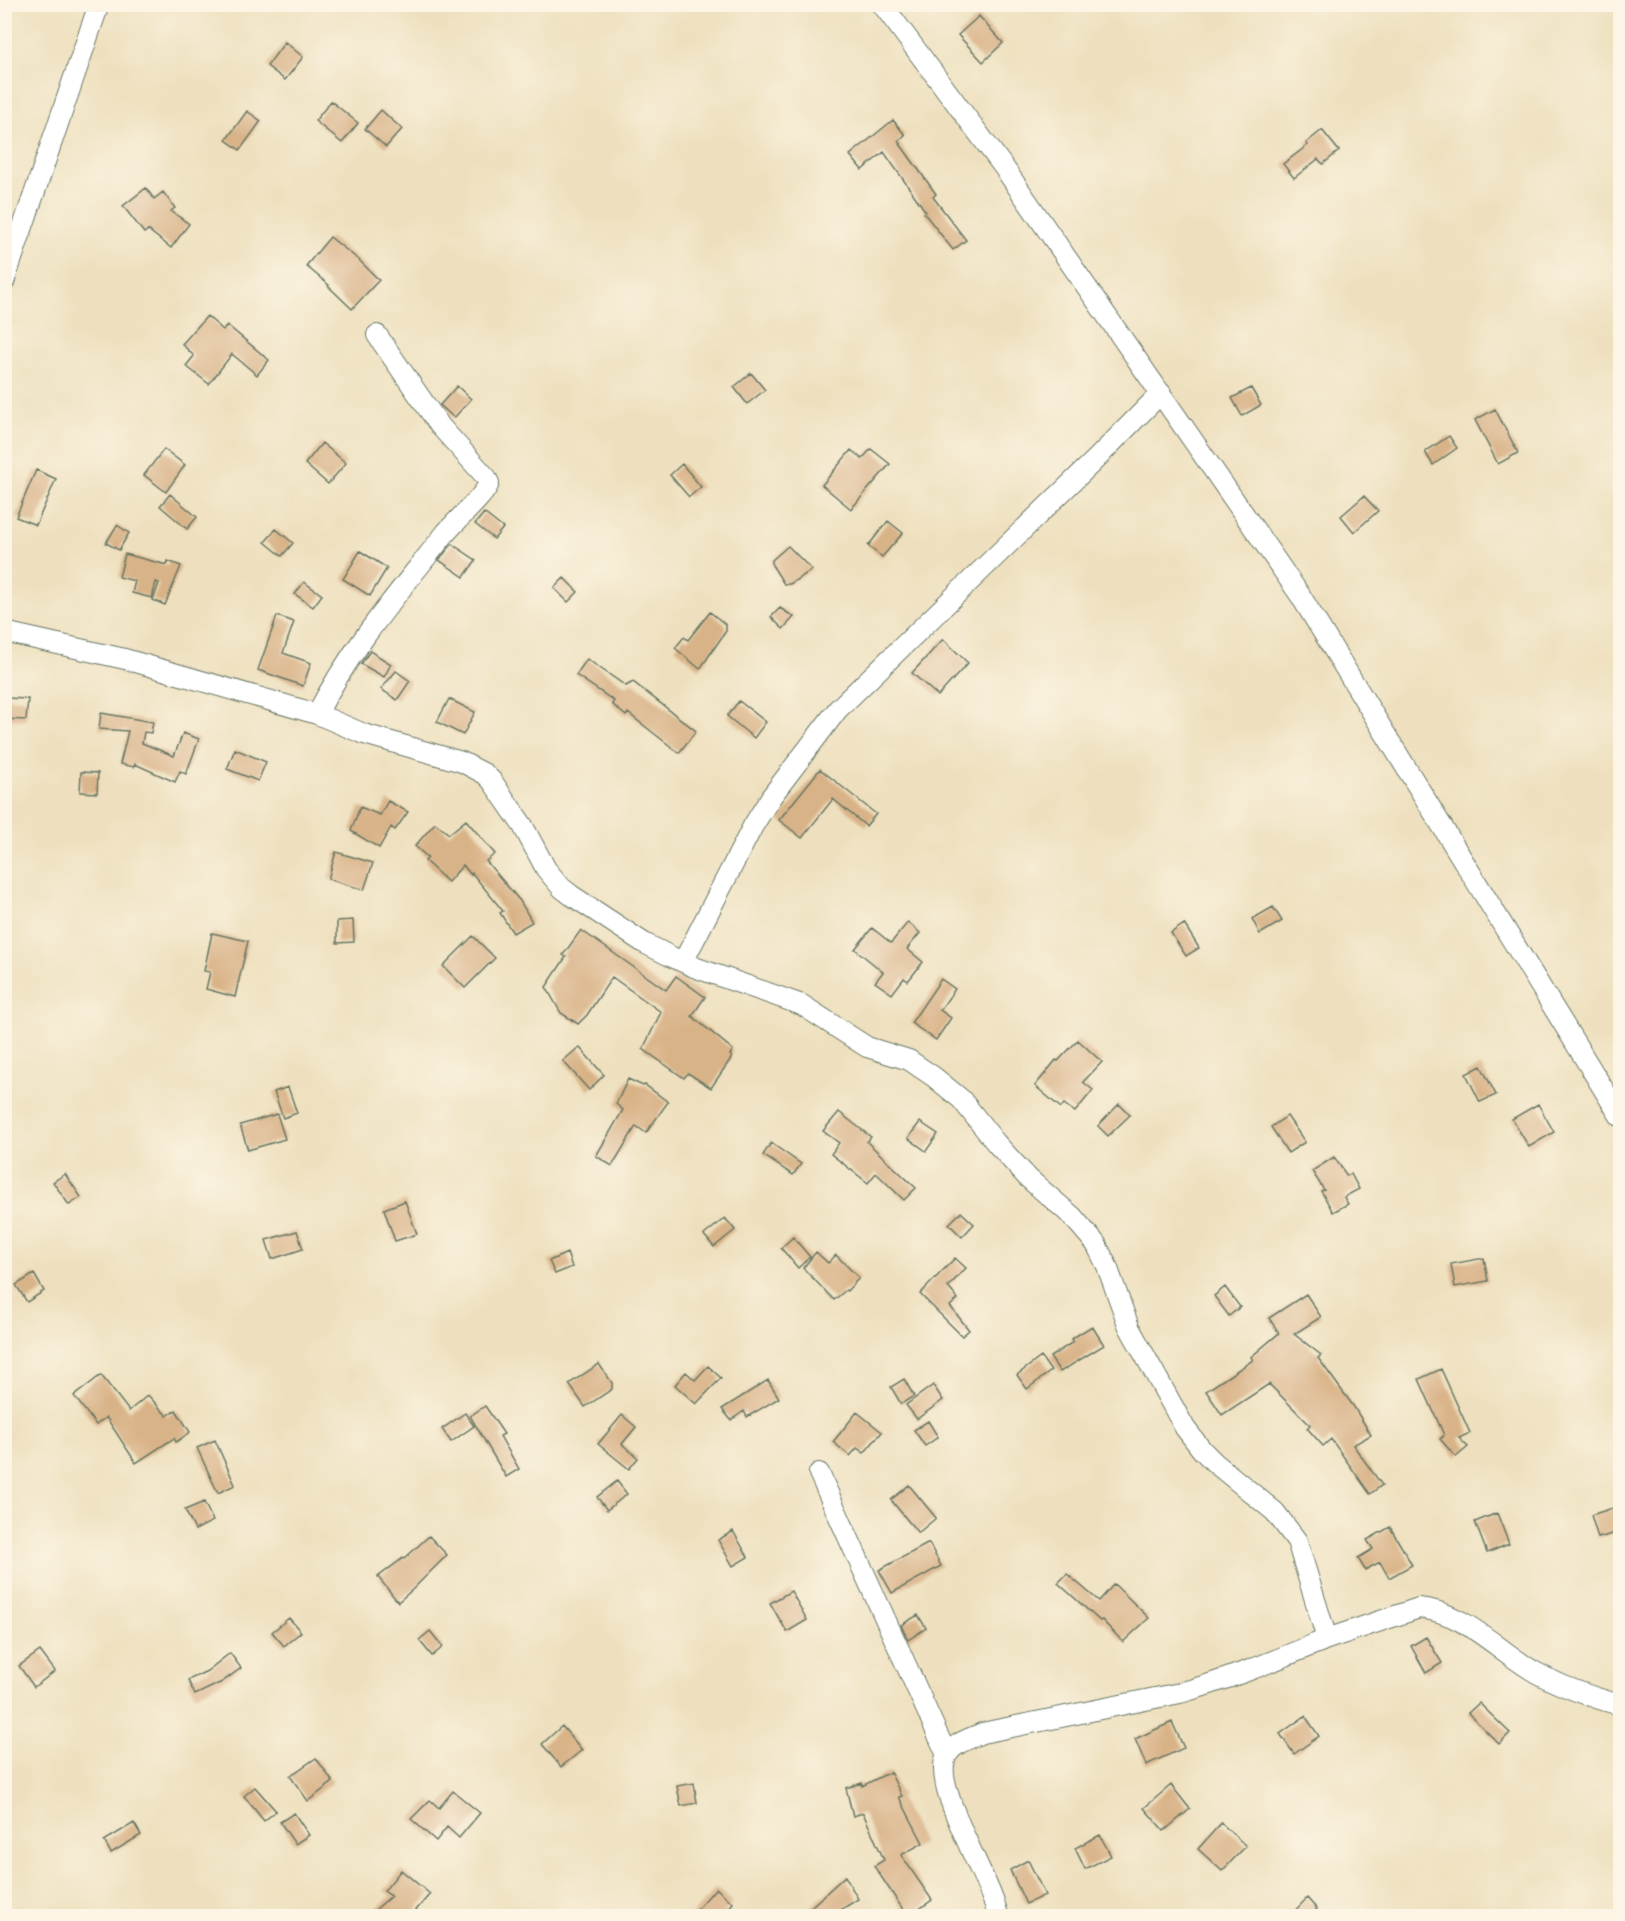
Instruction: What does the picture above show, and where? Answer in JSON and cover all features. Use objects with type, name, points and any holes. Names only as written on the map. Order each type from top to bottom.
[{"type":"street","points":[[4,282],[99,4]]},
{"type":"street","points":[[882,4],[1005,169],[1300,595],[1620,1116]]},
{"type":"street","points":[[317,714],[347,661],[446,533],[489,486],[486,477],[440,426],[377,335]]},
{"type":"street","points":[[683,962],[753,826],[777,789],[838,709],[1161,393]]},
{"type":"street","points":[[4,632],[124,659],[317,714],[364,734],[462,762],[485,774],[498,788],[523,826],[546,868],[562,888],[644,943],[683,962],[802,1005],[867,1047],[905,1058],[916,1064],[961,1099],[1012,1161],[1072,1216],[1096,1244],[1107,1266],[1129,1327],[1185,1428],[1202,1450],[1275,1512],[1297,1541],[1327,1639]]},
{"type":"street","points":[[819,1473],[947,1755]]},
{"type":"street","points":[[998,1917],[990,1890],[976,1864],[945,1785],[944,1766],[947,1755],[961,1742],[982,1733],[1190,1690],[1247,1672],[1327,1639],[1419,1608],[1469,1625],[1533,1671],[1555,1682],[1593,1698],[1620,1705]]},
{"type":"building","points":[[979,16],[1003,43],[983,62],[958,35]]},
{"type":"building","points":[[285,42],[303,57],[285,80],[267,66]]},
{"type":"building","points":[[331,101],[358,123],[342,143],[315,121]]},
{"type":"building","points":[[381,110],[402,129],[386,147],[365,129]]},
{"type":"building","points":[[247,111],[261,121],[240,150],[226,140]]},
{"type":"building","points":[[893,120],[905,135],[898,141],[936,194],[933,197],[966,240],[953,250],[924,213],[926,212],[884,152],[862,170],[850,155]]},
{"type":"building","points":[[1322,130],[1339,151],[1323,164],[1318,159],[1294,178],[1283,164],[1308,145],[1306,143]]},
{"type":"building","points":[[146,188],[154,199],[163,192],[175,208],[171,211],[189,224],[171,248],[148,230],[144,233],[123,206]]},
{"type":"building","points":[[330,237],[359,260],[379,280],[352,309],[329,285],[306,266]]},
{"type":"building","points":[[207,316],[223,330],[227,325],[269,360],[257,375],[232,354],[209,384],[186,366],[194,356],[182,344]]},
{"type":"building","points":[[751,373],[765,390],[747,404],[734,387]]},
{"type":"building","points":[[457,386],[471,399],[454,418],[440,405]]},
{"type":"building","points":[[1251,388],[1261,405],[1242,416],[1232,398]]},
{"type":"building","points":[[1495,409],[1518,453],[1498,464],[1475,420]]},
{"type":"building","points":[[1449,436],[1457,448],[1433,465],[1425,452]]},
{"type":"building","points":[[322,443],[346,463],[328,484],[305,464]]},
{"type":"building","points":[[164,449],[185,465],[166,492],[144,475]]},
{"type":"building","points":[[871,449],[890,464],[851,509],[822,485],[851,450],[862,459]]},
{"type":"building","points":[[682,464],[701,487],[689,497],[670,475]]},
{"type":"building","points":[[36,470],[56,479],[36,525],[16,517]]},
{"type":"building","points":[[170,494],[197,517],[187,529],[160,506]]},
{"type":"building","points":[[1364,496],[1378,511],[1354,532],[1341,516]]},
{"type":"building","points":[[484,513],[503,528],[494,539],[475,524]]},
{"type":"building","points":[[888,521],[903,533],[882,557],[868,546]]},
{"type":"building","points":[[117,525],[129,533],[119,550],[106,543]]},
{"type":"building","points":[[276,529],[293,543],[282,556],[265,542]]},
{"type":"building","points":[[452,544],[476,560],[464,577],[439,560]]},
{"type":"building","points":[[788,546],[812,570],[790,584],[784,584],[772,565],[772,560]]},
{"type":"building","points":[[360,551],[387,568],[370,596],[343,579]]},
{"type":"building","points":[[125,554],[167,565],[168,561],[181,566],[165,605],[153,600],[159,583],[156,582],[152,598],[132,593],[135,581],[119,577]]},
{"type":"building","points":[[564,578],[578,592],[568,602],[554,588]]},
{"type":"building","points":[[304,582],[322,595],[313,607],[295,594]]},
{"type":"building","points":[[780,608],[794,617],[783,629],[771,617]]},
{"type":"building","points":[[710,612],[726,625],[726,631],[700,669],[675,648],[684,637],[688,640]]},
{"type":"building","points":[[277,616],[294,622],[283,653],[311,663],[303,686],[258,670]]},
{"type":"building","points":[[943,639],[968,663],[938,696],[912,673]]},
{"type":"building","points":[[370,651],[391,664],[384,677],[361,664]]},
{"type":"building","points":[[587,659],[626,686],[633,682],[696,731],[679,753],[628,713],[626,716],[612,704],[614,701],[576,675]]},
{"type":"building","points":[[396,671],[410,681],[397,700],[381,689]]},
{"type":"building","points":[[4,698],[28,699],[26,720],[4,719]]},
{"type":"building","points":[[449,699],[475,712],[463,735],[437,722]]},
{"type":"building","points":[[739,701],[766,722],[754,738],[727,716]]},
{"type":"building","points":[[101,713],[153,722],[151,733],[144,732],[142,743],[174,756],[183,733],[199,739],[186,774],[180,771],[175,782],[135,764],[134,767],[120,764],[128,731],[99,729]]},
{"type":"building","points":[[235,749],[266,762],[258,781],[227,769]]},
{"type":"building","points":[[820,769],[876,814],[866,826],[833,799],[802,838],[779,820]]},
{"type":"building","points":[[81,772],[98,773],[97,793],[80,792]]},
{"type":"building","points":[[388,801],[408,812],[395,830],[391,827],[379,848],[351,831],[360,807],[380,815]]},
{"type":"building","points":[[466,820],[495,854],[486,861],[520,901],[532,922],[513,933],[500,913],[503,911],[463,865],[448,882],[425,861],[428,858],[415,846],[435,823],[449,834]]},
{"type":"building","points":[[336,852],[373,863],[364,890],[328,879]]},
{"type":"building","points":[[1273,907],[1282,921],[1260,934],[1252,919]]},
{"type":"building","points":[[353,920],[354,942],[337,943],[337,921]]},
{"type":"building","points":[[908,922],[920,933],[907,949],[923,962],[908,981],[904,978],[892,994],[875,982],[883,972],[855,949],[872,928],[891,943]]},
{"type":"building","points":[[1184,924],[1199,948],[1186,956],[1171,933]]},
{"type":"building","points":[[581,930],[666,990],[676,976],[705,997],[692,1016],[733,1050],[730,1055],[732,1057],[711,1088],[688,1073],[684,1078],[643,1049],[661,1012],[612,977],[587,1015],[578,1024],[561,1013],[546,987],[566,957],[563,955]]},
{"type":"building","points":[[212,933],[248,941],[235,997],[206,989],[210,972],[204,971]]},
{"type":"building","points":[[473,936],[495,958],[465,988],[443,966]]},
{"type":"building","points":[[941,979],[955,989],[940,1010],[951,1018],[936,1040],[911,1023]]},
{"type":"building","points":[[1078,1040],[1102,1062],[1083,1082],[1093,1090],[1075,1112],[1064,1104],[1061,1108],[1035,1086],[1056,1060],[1058,1061]]},
{"type":"building","points":[[579,1047],[604,1075],[589,1090],[563,1061]]},
{"type":"building","points":[[1481,1066],[1496,1095],[1480,1102],[1466,1074]]},
{"type":"building","points":[[628,1079],[645,1085],[668,1102],[646,1133],[636,1126],[612,1166],[596,1156],[623,1110],[616,1104]]},
{"type":"building","points":[[288,1087],[297,1113],[283,1118],[274,1092]]},
{"type":"building","points":[[1119,1104],[1130,1115],[1108,1136],[1098,1126]]},
{"type":"building","points":[[1538,1104],[1554,1132],[1529,1147],[1512,1119]]},
{"type":"building","points":[[839,1112],[871,1137],[867,1142],[916,1188],[904,1200],[876,1173],[868,1183],[831,1154],[839,1143],[823,1131]]},
{"type":"building","points":[[277,1114],[285,1139],[248,1150],[240,1125]]},
{"type":"building","points":[[1287,1116],[1305,1142],[1288,1153],[1271,1127]]},
{"type":"building","points":[[920,1122],[938,1134],[926,1151],[908,1138]]},
{"type":"building","points":[[771,1143],[801,1164],[793,1175],[763,1155]]},
{"type":"building","points":[[1334,1157],[1347,1176],[1351,1174],[1359,1189],[1344,1197],[1348,1204],[1333,1212],[1321,1191],[1324,1190],[1312,1171]]},
{"type":"building","points":[[65,1174],[81,1197],[69,1205],[53,1182]]},
{"type":"building","points":[[405,1201],[417,1234],[395,1241],[384,1209]]},
{"type":"building","points":[[961,1212],[974,1224],[962,1237],[949,1224]]},
{"type":"building","points":[[725,1218],[735,1230],[714,1247],[704,1235]]},
{"type":"building","points":[[297,1231],[303,1249],[272,1259],[266,1240]]},
{"type":"building","points":[[793,1237],[810,1257],[798,1268],[781,1248]]},
{"type":"building","points":[[816,1252],[828,1263],[836,1255],[859,1278],[847,1291],[834,1300],[803,1268]]},
{"type":"building","points":[[567,1253],[572,1267],[555,1274],[549,1261]]},
{"type":"building","points":[[955,1258],[966,1268],[948,1287],[958,1299],[950,1306],[969,1330],[962,1336],[920,1294]]},
{"type":"building","points":[[1484,1258],[1488,1281],[1455,1287],[1451,1264]]},
{"type":"building","points":[[34,1274],[44,1291],[27,1302],[16,1285]]},
{"type":"building","points":[[1225,1287],[1240,1307],[1229,1316],[1214,1296]]},
{"type":"building","points":[[1306,1294],[1321,1317],[1294,1334],[1321,1355],[1318,1358],[1354,1407],[1371,1435],[1353,1445],[1382,1485],[1370,1494],[1331,1439],[1323,1446],[1307,1428],[1310,1425],[1269,1384],[1222,1415],[1206,1391],[1253,1360],[1251,1357],[1279,1333],[1269,1318]]},
{"type":"building","points":[[1092,1326],[1104,1345],[1060,1372],[1050,1357],[1073,1342],[1071,1339]]},
{"type":"building","points":[[1041,1357],[1051,1371],[1027,1389],[1017,1375]]},
{"type":"building","points":[[599,1364],[612,1383],[612,1389],[585,1407],[569,1384]]},
{"type":"building","points":[[708,1366],[721,1378],[696,1404],[675,1385],[686,1372],[695,1380]]},
{"type":"building","points":[[1441,1369],[1470,1433],[1459,1438],[1468,1447],[1456,1457],[1440,1439],[1444,1435],[1419,1379]]},
{"type":"building","points":[[101,1375],[129,1411],[148,1395],[167,1416],[176,1410],[190,1432],[176,1442],[174,1438],[136,1463],[106,1417],[96,1425],[74,1396]]},
{"type":"building","points":[[904,1379],[914,1396],[901,1404],[891,1387]]},
{"type":"building","points":[[768,1380],[779,1398],[747,1417],[744,1411],[731,1420],[722,1409]]},
{"type":"building","points":[[933,1385],[943,1400],[917,1419],[906,1405]]},
{"type":"building","points":[[485,1406],[504,1434],[500,1436],[519,1469],[506,1477],[470,1416]]},
{"type":"building","points":[[857,1412],[882,1432],[864,1453],[857,1448],[850,1456],[833,1442]]},
{"type":"building","points":[[465,1413],[474,1426],[451,1442],[442,1429]]},
{"type":"building","points":[[622,1415],[636,1427],[622,1444],[638,1458],[629,1469],[598,1444]]},
{"type":"building","points":[[928,1421],[938,1437],[925,1446],[914,1430]]},
{"type":"building","points":[[215,1440],[235,1485],[218,1493],[197,1448]]},
{"type":"building","points":[[617,1481],[627,1494],[607,1510],[597,1497]]},
{"type":"building","points":[[909,1485],[936,1518],[918,1533],[891,1500]]},
{"type":"building","points":[[204,1502],[213,1521],[195,1530],[185,1510]]},
{"type":"building","points":[[1613,1508],[1620,1532],[1598,1538],[1591,1515]]},
{"type":"building","points":[[1497,1513],[1509,1544],[1487,1553],[1475,1522]]},
{"type":"building","points":[[1390,1527],[1412,1565],[1389,1578],[1380,1562],[1365,1570],[1358,1558],[1373,1549],[1367,1540]]},
{"type":"building","points":[[733,1531],[748,1557],[733,1566],[718,1540]]},
{"type":"building","points":[[429,1536],[447,1555],[398,1602],[378,1577],[404,1559]]},
{"type":"building","points":[[929,1543],[941,1566],[892,1593],[879,1570]]},
{"type":"building","points":[[1067,1574],[1099,1601],[1114,1584],[1149,1618],[1123,1642],[1102,1620],[1100,1621],[1058,1583]]},
{"type":"building","points":[[791,1591],[807,1620],[787,1632],[770,1603]]},
{"type":"building","points":[[918,1615],[926,1628],[908,1640],[901,1625]]},
{"type":"building","points":[[289,1618],[301,1632],[284,1646],[272,1632]]},
{"type":"building","points":[[430,1631],[443,1647],[432,1656],[419,1640]]},
{"type":"building","points":[[1426,1637],[1442,1663],[1426,1673],[1411,1646]]},
{"type":"building","points":[[40,1651],[55,1671],[34,1687],[19,1666]]},
{"type":"building","points":[[230,1653],[241,1668],[222,1682],[195,1695],[188,1680],[207,1671]]},
{"type":"building","points":[[1479,1703],[1510,1733],[1499,1744],[1468,1713]]},
{"type":"building","points":[[1305,1716],[1319,1736],[1294,1754],[1280,1734]]},
{"type":"building","points":[[1172,1722],[1184,1748],[1146,1765],[1135,1739]]},
{"type":"building","points":[[562,1726],[582,1750],[561,1767],[542,1744]]},
{"type":"building","points":[[316,1758],[333,1782],[308,1801],[290,1776]]},
{"type":"building","points":[[890,1772],[902,1796],[899,1797],[923,1843],[901,1855],[932,1900],[908,1917],[874,1866],[884,1860],[863,1813],[853,1816],[846,1788],[862,1783],[862,1786]]},
{"type":"building","points":[[694,1783],[697,1803],[681,1806],[677,1786]]},
{"type":"building","points":[[1171,1785],[1190,1809],[1164,1831],[1144,1808]]},
{"type":"building","points":[[255,1787],[276,1811],[264,1821],[244,1796]]},
{"type":"building","points":[[453,1791],[480,1813],[459,1838],[447,1827],[436,1841],[411,1819],[430,1800],[439,1808]]},
{"type":"building","points":[[294,1813],[309,1835],[295,1844],[280,1822]]},
{"type":"building","points":[[134,1823],[141,1835],[111,1853],[104,1841]]},
{"type":"building","points":[[1221,1823],[1246,1846],[1222,1871],[1198,1849]]},
{"type":"building","points":[[1100,1835],[1111,1856],[1085,1869],[1075,1848]]},
{"type":"building","points":[[1028,1860],[1045,1895],[1026,1904],[1010,1870]]},
{"type":"building","points":[[401,1870],[430,1894],[410,1917],[367,1917],[391,1896],[384,1891]]},
{"type":"building","points":[[845,1876],[858,1899],[842,1909],[849,1917],[800,1917]]},
{"type":"building","points":[[716,1888],[733,1903],[721,1917],[690,1917]]},
{"type":"building","points":[[1307,1898],[1317,1909],[1309,1917],[1289,1917]]}]
